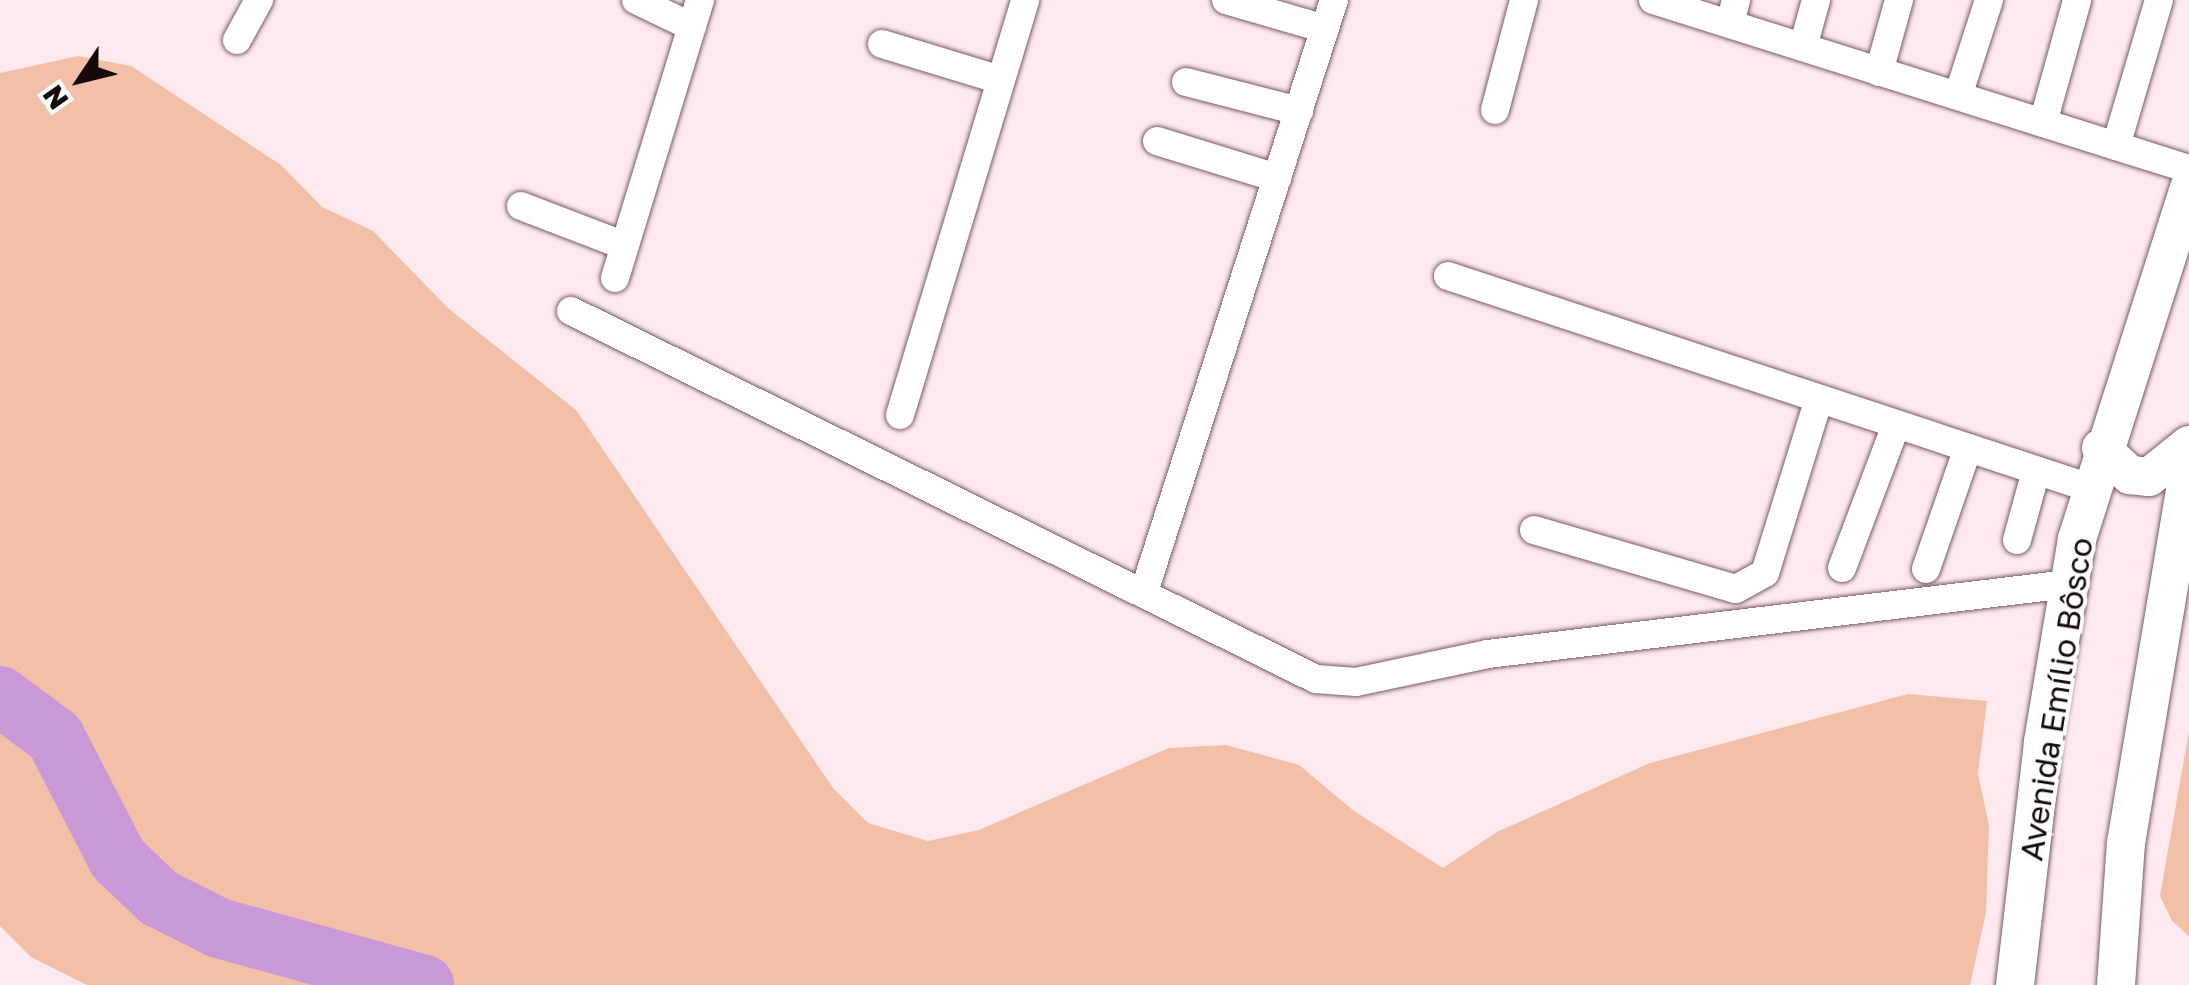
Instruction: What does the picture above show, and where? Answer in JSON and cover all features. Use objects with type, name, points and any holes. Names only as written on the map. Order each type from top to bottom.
[{"type":"main road","name":"Avenida Emílio Bôsco","points":[[2018,974],[2068,584],[2101,448],[2189,188]]},
{"type":"main road","points":[[2101,448],[2130,476],[2149,477],[2189,445]]},
{"type":"main road","points":[[2116,973],[2126,861],[2189,467]]},
{"type":"street","points":[[237,40],[259,0]]},
{"type":"street","points":[[615,278],[696,14],[636,0]]},
{"type":"street","points":[[900,415],[997,80],[1025,0]]},
{"type":"street","points":[[1226,0],[1325,29]]},
{"type":"street","points":[[1144,592],[1334,0]]},
{"type":"street","points":[[1495,110],[1524,0]]},
{"type":"street","points":[[1653,0],[1733,12],[1803,47],[2189,169]]},
{"type":"street","points":[[1803,47],[1816,0]]},
{"type":"street","points":[[1879,72],[1900,0]]},
{"type":"street","points":[[1958,96],[1989,0]]},
{"type":"street","points":[[2043,123],[2077,0]]},
{"type":"street","points":[[2116,146],[2159,0]]},
{"type":"street","points":[[882,44],[997,80]]},
{"type":"street","points":[[1186,82],[1299,111]]},
{"type":"street","points":[[1157,140],[1277,178]]},
{"type":"street","points":[[521,206],[625,246]]},
{"type":"street","points":[[1448,276],[2093,489]]},
{"type":"street","points":[[571,311],[1316,679],[1356,682],[1488,654],[2068,584]]},
{"type":"street","points":[[1534,530],[1736,589],[1765,573],[1819,399]]},
{"type":"street","points":[[1842,568],[1896,425]]},
{"type":"street","points":[[1926,569],[1968,448]]},
{"type":"street","points":[[2017,540],[2036,471]]},
{"type":"shaded area","points":[[78,56],[131,66],[281,165],[322,207],[373,231],[449,309],[576,410],[833,788],[868,823],[928,841],[979,830],[1169,748],[1226,745],[1299,765],[1354,811],[1443,868],[1497,832],[1650,763],[1908,694],[1987,701],[1978,774],[1989,826],[1986,912],[1970,985],[87,985],[31,957],[0,926],[0,73]]},
{"type":"shaded area","points":[[2189,731],[2189,936],[2172,921],[2160,896]]},
{"type":"waterway","points":[[0,696],[55,737],[118,859],[159,898],[219,928],[424,985]]}]
